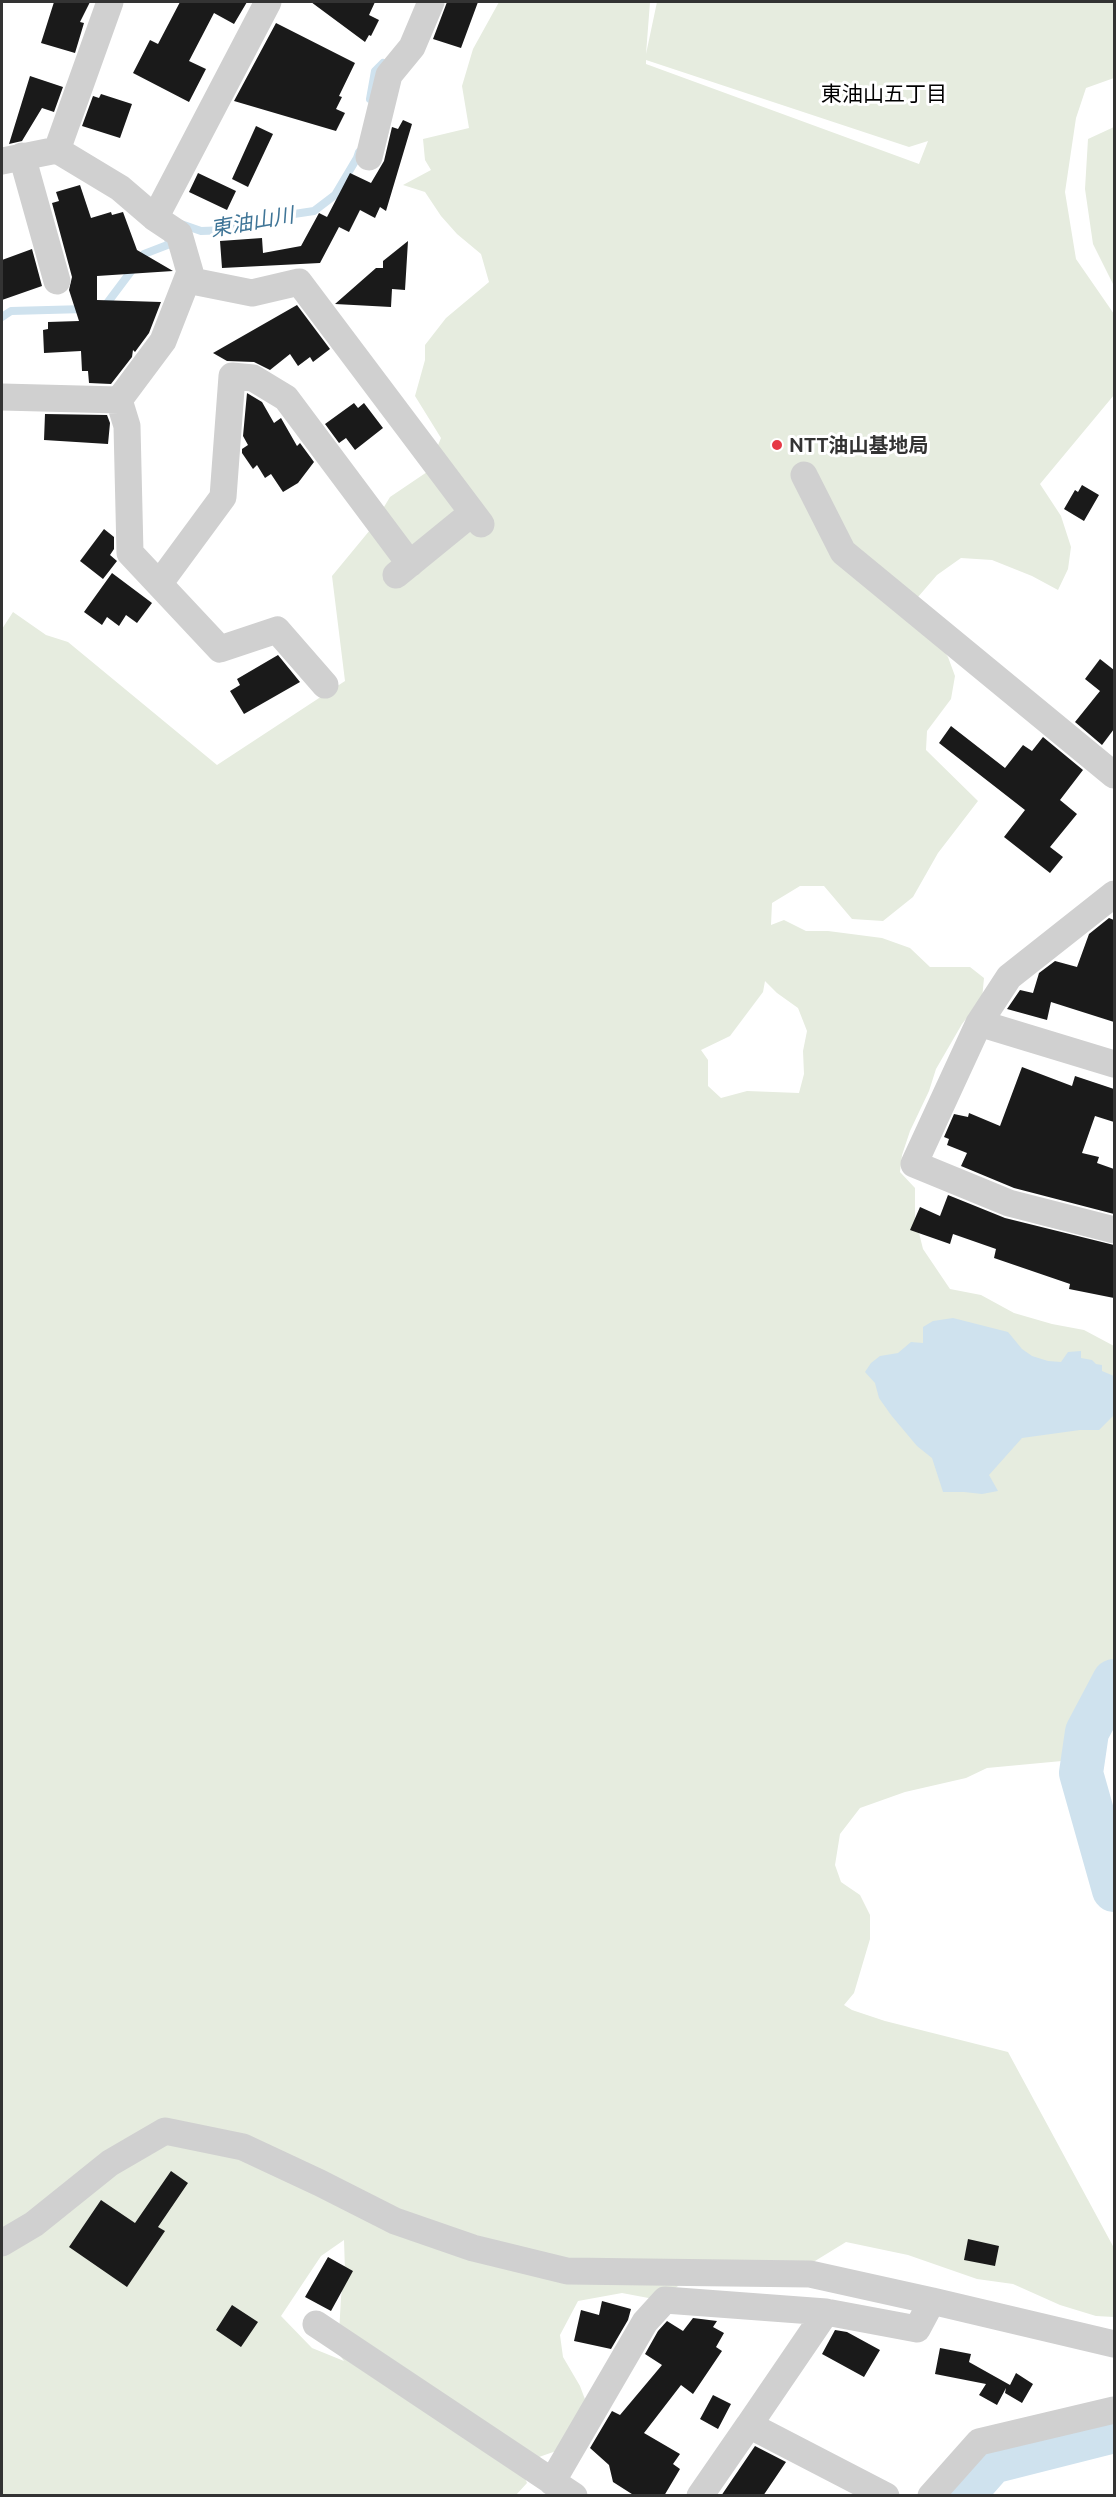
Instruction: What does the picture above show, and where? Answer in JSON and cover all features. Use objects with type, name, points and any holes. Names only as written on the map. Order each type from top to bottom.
[{"type":"street","points":[[57,150],[110,2]]},
{"type":"street","points":[[155,218],[268,2]]},
{"type":"street","points":[[369,157],[389,75],[412,47],[432,2]]},
{"type":"street","points":[[57,281],[12,159],[57,150],[120,188],[155,218],[180,234],[190,272],[163,341],[119,400]]},
{"type":"street","points":[[159,584],[223,497],[232,376],[252,378],[286,398],[403,569],[476,519],[299,282],[252,293],[187,280]]},
{"type":"street","points":[[2,397],[119,400]]},
{"type":"street","points":[[119,400],[127,426],[130,553],[220,649],[277,630],[324,685]]},
{"type":"street","points":[[804,475],[843,552],[1114,775]]},
{"type":"street","points":[[1114,894],[1009,977],[979,1023],[914,1164],[1009,1203],[1114,1230]]},
{"type":"street","points":[[979,1023],[1114,1064]]},
{"type":"street","points":[[2,2243],[34,2224],[110,2163],[165,2131],[243,2147],[395,2221],[473,2248],[567,2271],[810,2274],[1114,2344]]},
{"type":"street","points":[[316,2324],[563,2489],[645,2322],[665,2300],[826,2312],[917,2329],[932,2301]]},
{"type":"street","points":[[700,2496],[826,2312]]},
{"type":"street","points":[[931,2496],[979,2442],[1114,2410]]},
{"type":"street","points":[[749,2425],[886,2496]]},
{"type":"shaded area","points":[[499,2],[650,2],[646,54],[657,2],[1114,2],[1114,78],[1086,88],[1076,118],[1065,192],[1076,259],[1114,314],[1114,395],[1040,484],[1061,516],[1071,547],[1068,569],[1058,590],[1032,576],[992,560],[961,558],[937,575],[918,597],[929,631],[948,657],[955,676],[951,699],[927,731],[926,750],[978,801],[938,853],[913,897],[883,921],[852,919],[824,886],[800,886],[772,903],[771,925],[784,920],[806,931],[828,931],[882,938],[910,948],[930,967],[970,967],[984,978],[982,999],[962,1024],[936,1069],[902,1155],[900,1172],[915,1188],[915,1217],[923,1249],[950,1289],[981,1295],[1014,1313],[1084,1330],[1114,1346],[1114,1720],[1102,1750],[1094,1758],[987,1768],[966,1778],[905,1792],[860,1808],[840,1834],[835,1865],[841,1882],[860,1895],[870,1915],[870,1939],[854,1993],[844,2005],[885,2021],[1008,2052],[1114,2248],[1114,2317],[1096,2316],[1060,2305],[1013,2284],[977,2279],[908,2255],[846,2242],[815,2261],[794,2263],[773,2260],[726,2266],[693,2275],[659,2300],[622,2293],[578,2301],[560,2335],[563,2357],[580,2386],[586,2402],[559,2450],[519,2464],[527,2483],[516,2495],[2,2495],[2,629],[13,612],[46,635],[68,642],[217,765],[345,681],[332,576],[370,530],[390,497],[427,472],[441,438],[415,396],[425,360],[425,345],[446,318],[489,282],[481,254],[457,234],[441,216],[425,192],[403,185],[431,170],[425,160],[423,139],[469,128],[462,86],[473,49]],"holes":[[[646,60],[909,147],[928,141],[919,164],[646,64]],[[765,981],[798,1008],[807,1031],[803,1051],[804,1074],[799,1093],[747,1091],[721,1098],[708,1086],[708,1060],[701,1050],[730,1036],[763,992]],[[344,2240],[345,2271],[338,2353],[344,2361],[312,2348],[281,2316],[321,2256]]]},
{"type":"shaded area","points":[[1114,127],[1114,286],[1093,244],[1085,189],[1088,139]]},
{"type":"water","points":[[953,1318],[1008,1332],[1022,1349],[1032,1356],[1048,1361],[1061,1362],[1068,1352],[1081,1351],[1081,1358],[1102,1365],[1102,1371],[1114,1376],[1114,1415],[1099,1430],[1080,1430],[1022,1438],[989,1475],[998,1491],[982,1494],[943,1492],[932,1458],[917,1446],[891,1415],[879,1398],[875,1383],[865,1372],[880,1356],[898,1353],[911,1342],[923,1343],[923,1327],[933,1321]]},
{"type":"building","points":[[54,2],[90,2],[80,22],[84,23],[75,53],[41,43]]},
{"type":"building","points":[[180,2],[247,2],[234,24],[214,13],[189,61],[206,69],[189,102],[133,73],[150,40],[158,44]]},
{"type":"building","points":[[311,2],[375,2],[369,15],[379,20],[371,36],[369,35],[365,42]]},
{"type":"building","points":[[447,2],[478,2],[461,48],[433,39]]},
{"type":"building","points":[[276,23],[355,63],[339,96],[342,97],[336,109],[345,113],[336,131],[234,101]]},
{"type":"building","points":[[30,76],[63,87],[54,112],[42,108],[22,141],[9,144]]},
{"type":"building","points":[[101,94],[132,104],[120,138],[82,126],[93,96],[99,98]]},
{"type":"building","points":[[403,120],[412,124],[386,211],[380,207],[375,218],[360,210],[349,232],[339,227],[320,263],[222,268],[220,241],[262,238],[263,253],[301,246],[319,213],[327,217],[350,173],[371,183],[384,161],[392,127],[398,129]]},
{"type":"building","points":[[256,126],[273,134],[248,187],[232,179]]},
{"type":"building","points":[[198,173],[236,191],[227,210],[189,192]]},
{"type":"building","points":[[80,185],[91,218],[111,212],[112,215],[123,212],[137,250],[173,271],[97,276],[97,300],[161,302],[149,333],[135,352],[133,350],[132,357],[111,384],[89,383],[88,371],[82,371],[81,351],[44,353],[43,330],[48,329],[48,322],[79,321],[69,290],[72,277],[52,203],[59,201],[56,192]]},
{"type":"building","points":[[408,241],[405,290],[392,289],[391,307],[335,304],[376,268],[383,268],[383,261]]},
{"type":"building","points":[[32,249],[42,286],[2,300],[2,260]]},
{"type":"building","points":[[297,305],[330,349],[313,362],[310,357],[298,366],[290,354],[270,370],[254,362],[227,361],[213,353]]},
{"type":"building","points":[[247,393],[262,402],[274,423],[281,418],[297,446],[300,443],[314,462],[298,483],[283,492],[271,474],[265,478],[257,465],[253,469],[242,453],[242,449],[248,445],[243,436]]},
{"type":"building","points":[[354,403],[358,408],[364,403],[383,428],[355,450],[346,438],[339,443],[325,424]]},
{"type":"building","points":[[45,414],[107,415],[110,423],[108,444],[44,440]]},
{"type":"building","points":[[1082,485],[1099,495],[1084,521],[1064,509],[1075,490],[1078,492]]},
{"type":"building","points":[[104,529],[114,537],[114,549],[110,555],[117,561],[103,579],[80,561]]},
{"type":"building","points":[[112,573],[152,603],[137,623],[126,615],[119,626],[107,617],[102,625],[84,612]]},
{"type":"building","points":[[278,655],[300,682],[244,714],[230,691],[240,685],[237,679]]},
{"type":"building","points":[[1100,659],[1114,670],[1114,729],[1102,745],[1075,722],[1100,691],[1085,679]]},
{"type":"building","points":[[951,726],[1005,768],[1023,745],[1032,751],[1043,737],[1083,770],[1060,800],[1077,814],[1050,847],[1063,857],[1050,873],[1004,837],[1025,810],[939,743]]},
{"type":"building","points":[[1109,918],[1114,920],[1114,1022],[1051,1002],[1047,1020],[1007,1009],[1020,990],[1033,993],[1039,973],[1055,961],[1077,967],[1089,934]]},
{"type":"building","points":[[1022,1067],[1072,1086],[1075,1076],[1114,1089],[1114,1122],[1095,1116],[1082,1153],[1099,1157],[1097,1163],[1114,1169],[1114,1214],[1014,1188],[961,1166],[967,1153],[947,1145],[949,1139],[944,1137],[954,1114],[968,1117],[969,1113],[1000,1126]]},
{"type":"building","points":[[948,1195],[1005,1218],[1114,1245],[1114,1298],[1069,1289],[1070,1284],[994,1258],[996,1249],[953,1234],[950,1244],[910,1230],[920,1207],[940,1216]]},
{"type":"building","points":[[171,2171],[188,2183],[158,2227],[165,2231],[127,2287],[69,2247],[101,2200],[135,2223]]},
{"type":"building","points":[[968,2239],[999,2246],[995,2266],[964,2260]]},
{"type":"building","points":[[328,2257],[353,2271],[331,2311],[305,2297]]},
{"type":"building","points":[[602,2301],[631,2309],[628,2320],[611,2349],[574,2341],[581,2310],[599,2315]]},
{"type":"building","points":[[232,2305],[258,2322],[241,2347],[216,2330]]},
{"type":"building","points":[[693,2318],[717,2321],[713,2327],[724,2333],[716,2347],[722,2351],[693,2394],[681,2385],[644,2433],[680,2454],[673,2464],[680,2469],[664,2496],[635,2496],[613,2482],[609,2465],[590,2448],[612,2411],[620,2415],[662,2365],[645,2354],[658,2331],[667,2321],[683,2331]]},
{"type":"building","points":[[835,2330],[847,2332],[880,2350],[864,2377],[822,2354]]},
{"type":"building","points":[[940,2348],[971,2354],[969,2362],[1010,2385],[1016,2373],[1033,2384],[1022,2403],[1005,2393],[1006,2388],[997,2405],[979,2395],[986,2384],[935,2374]]},
{"type":"building","points":[[713,2395],[731,2404],[718,2429],[700,2419]]},
{"type":"building","points":[[755,2446],[786,2462],[763,2496],[721,2496]]},
{"type":"waterway","name":"東油山川","points":[[370,99],[375,71],[383,63]]},
{"type":"waterway","name":"東油山川","points":[[181,224],[201,231],[229,230],[254,220],[314,211],[335,195],[359,152]]},
{"type":"waterway","name":"東油山川","points":[[105,306],[144,254],[170,244],[168,239]]},
{"type":"waterway","name":"東油山川","points":[[2,317],[11,311],[85,309]]},
{"type":"waterway","points":[[1114,1681],[1087,1732],[1081,1773],[1114,1890]]},
{"type":"waterway","points":[[962,2496],[992,2462],[1114,2431]]},
{"type":"place","name":"NTT油山基地局","points":[[777,445]]},
{"type":"district","name":"東油山五丁目","points":[[884,94]]}]
